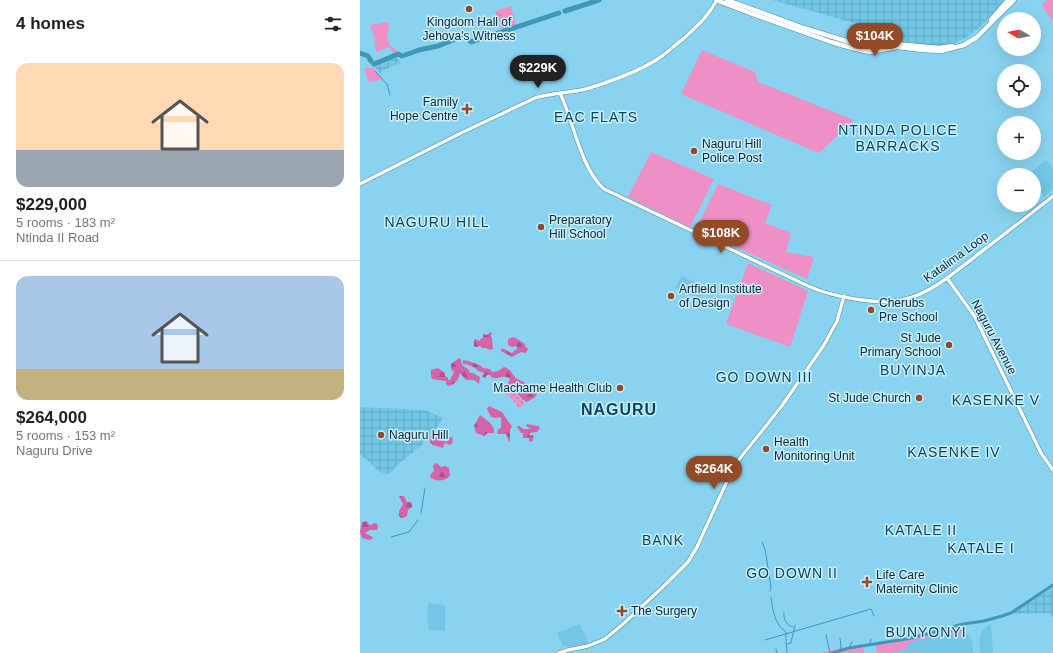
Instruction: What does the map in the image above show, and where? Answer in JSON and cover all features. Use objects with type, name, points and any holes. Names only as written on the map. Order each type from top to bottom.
[{"type":"main road","points":[[716,0],[806,33],[852,48],[870,52],[898,47],[941,51],[964,45],[977,37],[1014,0]]},
{"type":"main road","points":[[727,0],[829,36],[873,48],[896,44],[939,48],[962,42],[975,35],[1008,0]]},
{"type":"street","points":[[360,184],[461,133],[536,98],[585,89],[610,81],[657,59],[706,19],[716,0]]},
{"type":"street","name":"Katalima Loop","points":[[560,93],[588,166],[596,180],[604,189],[808,286],[826,293],[878,300],[899,300],[923,293],[947,278],[1053,196]]},
{"type":"street","name":"Naguru Avenue","points":[[947,278],[975,317],[1041,453],[1053,470]]},
{"type":"street","points":[[559,653],[588,646],[605,639],[623,624],[688,562],[697,547],[728,479],[738,462],[781,407],[824,345],[837,321],[844,296]]},
{"type":"shaded area","points":[[772,0],[1004,0],[1004,2],[981,26],[966,38],[940,47],[900,42],[882,31]]},
{"type":"shaded area","points":[[396,55],[401,63],[380,73],[373,65]]},
{"type":"shaded area","points":[[1046,160],[1053,169],[1053,189],[1044,197],[1041,193],[1041,168],[1036,168]]},
{"type":"shaded area","points":[[682,276],[705,288],[700,299],[675,288]]},
{"type":"shaded area","points":[[360,407],[425,410],[443,418],[421,446],[397,465],[391,473],[385,474],[376,470],[377,469],[360,454]]},
{"type":"shaded area","points":[[1053,588],[1053,617],[1051,613],[1010,614]]},
{"type":"shaded area","points":[[428,603],[445,605],[445,631],[429,630],[427,617]]},
{"type":"shaded area","points":[[991,623],[993,653],[980,653],[980,636],[983,630]]},
{"type":"shaded area","points":[[580,624],[589,644],[573,647],[563,646],[557,633]]},
{"type":"shaded area","points":[[966,633],[972,640],[973,653],[888,653],[906,648],[907,643],[935,636],[952,634],[954,638]]},
{"type":"green space","points":[[1047,0],[1053,0],[1053,21],[1041,5]]},
{"type":"green space","points":[[511,6],[516,25],[502,30],[495,11]]},
{"type":"green space","points":[[387,22],[389,24],[387,38],[389,44],[400,53],[395,55],[389,47],[376,52],[374,36],[370,25]]},
{"type":"green space","points":[[702,50],[755,72],[758,82],[854,120],[819,153],[681,94]]},
{"type":"green space","points":[[372,67],[383,79],[369,82],[364,69]]},
{"type":"green space","points":[[651,152],[714,179],[690,227],[628,197]]},
{"type":"green space","points":[[718,184],[772,205],[765,223],[791,233],[786,252],[814,257],[807,279],[697,230],[702,222],[700,221]]},
{"type":"green space","points":[[748,263],[808,291],[790,347],[726,324]]},
{"type":"green space","points":[[490,332],[492,333],[493,349],[490,350],[480,346],[474,346],[474,340],[476,339],[479,341],[483,337],[483,334],[487,335]]},
{"type":"green space","points":[[514,337],[525,344],[528,349],[526,353],[521,352],[512,357],[501,351],[502,348],[512,353],[517,349],[517,346],[512,347],[508,345],[508,339]]},
{"type":"green space","points":[[459,358],[462,365],[469,370],[470,373],[480,377],[479,384],[474,380],[466,380],[460,373],[456,382],[448,386],[446,381],[432,379],[431,370],[438,368],[445,373],[448,380],[450,380],[454,372],[451,369],[451,364]]},
{"type":"green space","points":[[463,360],[477,364],[483,368],[490,369],[492,372],[498,371],[504,367],[507,368],[514,377],[528,384],[536,391],[537,394],[527,402],[523,400],[514,390],[508,389],[507,386],[510,379],[507,377],[494,378],[487,375],[485,378],[482,377],[484,373],[471,366],[463,364]]},
{"type":"green space","points":[[507,387],[512,390],[525,404],[519,408],[504,392]]},
{"type":"green space","points":[[489,406],[502,412],[512,426],[510,430],[510,442],[506,434],[497,433],[498,429],[501,428],[501,418],[491,417],[487,409]]},
{"type":"green space","points":[[480,415],[492,425],[494,433],[488,433],[484,436],[476,433],[474,426]]},
{"type":"green space","points":[[527,424],[538,426],[540,428],[537,432],[529,433],[530,436],[534,436],[532,442],[529,441],[529,438],[523,438],[523,433],[521,433],[517,427],[519,426],[524,429],[531,429],[526,426]]},
{"type":"green space","points":[[431,434],[436,435],[442,441],[448,441],[449,437],[451,437],[453,439],[452,443],[450,445],[445,443],[443,448],[433,445],[430,442]]},
{"type":"green space","points":[[435,463],[441,467],[445,466],[449,468],[450,476],[441,480],[431,478],[430,475],[434,471],[433,466]]},
{"type":"green space","points":[[404,496],[407,502],[412,503],[412,507],[408,510],[407,516],[403,518],[400,518],[399,515],[399,511],[403,504],[399,497]]},
{"type":"green space","points":[[366,521],[370,525],[375,523],[377,524],[378,527],[377,530],[370,530],[365,533],[374,538],[369,540],[362,538],[360,532],[362,522]]},
{"type":"green space","points":[[964,624],[966,633],[954,638],[952,634],[935,636],[907,643],[908,646],[906,649],[891,653],[877,653],[875,643],[896,640]]},
{"type":"green space","points":[[863,644],[864,653],[820,653],[823,652]]},
{"type":"waterway","points":[[565,11],[599,0]]},
{"type":"waterway","points":[[470,41],[471,42],[559,13]]},
{"type":"waterway","points":[[461,36],[467,38]]},
{"type":"waterway","points":[[405,55],[438,46],[458,38]]},
{"type":"waterway","points":[[360,53],[368,56],[371,61]]},
{"type":"waterway","points":[[374,64],[398,54],[402,56]]},
{"type":"waterway","points":[[375,71],[387,84],[390,95]]},
{"type":"waterway","points":[[421,513],[425,488]]},
{"type":"waterway","points":[[391,537],[409,532],[418,520]]},
{"type":"waterway","points":[[762,542],[765,549],[771,587],[770,591]]},
{"type":"waterway","points":[[832,653],[849,648],[912,638],[963,624],[984,621],[1002,616],[1011,613],[1053,585]]},
{"type":"waterway","points":[[771,597],[773,612],[779,625],[786,632],[787,653]]},
{"type":"waterway","points":[[765,640],[871,609],[874,616]]},
{"type":"waterway","points":[[784,613],[786,622],[793,627]]},
{"type":"waterway","points":[[935,636],[965,630],[963,624]]},
{"type":"waterway","points":[[787,644],[791,643],[795,625]]},
{"type":"waterway","points":[[826,635],[830,653]]},
{"type":"waterway","points":[[839,651],[841,647],[840,638]]},
{"type":"waterway","points":[[869,646],[871,639]]},
{"type":"waterway","points":[[849,648],[852,642]]},
{"type":"waterway","points":[[776,649],[777,653]]},
{"type":"place","name":"Kingdom Hall of Jehova's Witness","points":[[469,9]]},
{"type":"place","name":"Family Hope Centre","points":[[467,109]]},
{"type":"place","name":"Naguru Hill Police Post","points":[[694,151]]},
{"type":"place","name":"Preparatory Hill School","points":[[541,227]]},
{"type":"place","name":"Artfield Institute of Design","points":[[671,296]]},
{"type":"place","name":"Cherubs Pre School","points":[[871,310]]},
{"type":"place","name":"St Jude Primary School","points":[[949,345]]},
{"type":"place","name":"Machame Health Club","points":[[620,388]]},
{"type":"place","name":"St Jude Church","points":[[919,398]]},
{"type":"place","name":"Naguru Hill","points":[[381,435]]},
{"type":"place","name":"Health Monitoring Unit","points":[[766,449]]},
{"type":"place","name":"Life Care Maternity Clinic","points":[[867,582]]},
{"type":"place","name":"The Surgery","points":[[622,611]]},
{"type":"district","name":"EAC FLATS","points":[[596,117]]},
{"type":"district","name":"NTINDA POLICE BARRACKS","points":[[898,138]]},
{"type":"district","name":"NAGURU HILL","points":[[437,222]]},
{"type":"district","name":"BUYINJA","points":[[913,370]]},
{"type":"district","name":"GO DOWN III","points":[[764,377]]},
{"type":"district","name":"KASENKE V","points":[[996,400]]},
{"type":"district","name":"NAGURU","points":[[619,409]]},
{"type":"district","name":"KASENKE IV","points":[[954,452]]},
{"type":"district","name":"KATALE II","points":[[921,530]]},
{"type":"district","name":"BANK","points":[[663,540]]},
{"type":"district","name":"KATALE I","points":[[981,548]]},
{"type":"district","name":"GO DOWN II","points":[[792,573]]},
{"type":"district","name":"BUNYONYI","points":[[926,632]]}]
